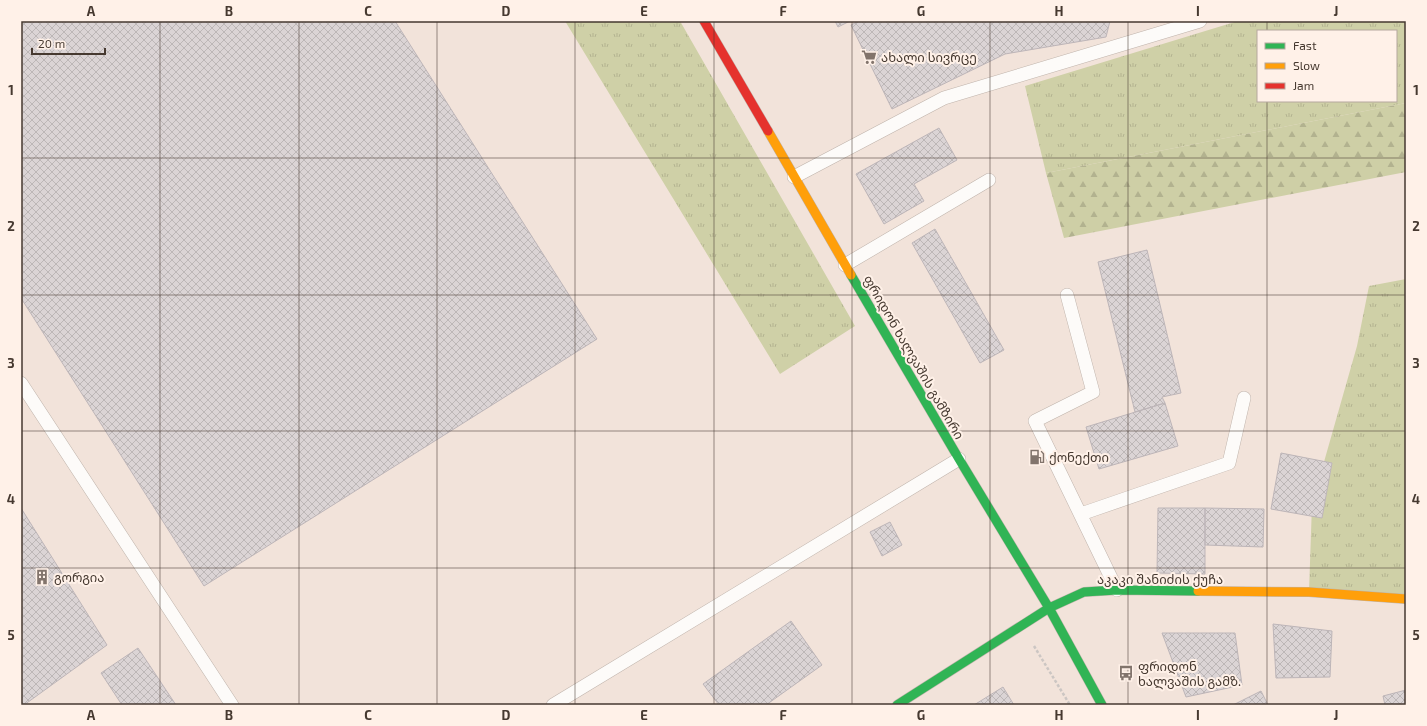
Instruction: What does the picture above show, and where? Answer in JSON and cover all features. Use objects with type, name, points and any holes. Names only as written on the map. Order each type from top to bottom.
[{"type":"main road","name":"ფრიდონ ხალვაშის გამზირი","points":[[704,21],[959,459],[1049,608],[1102,705]]},
{"type":"main road","name":"აკაკი შანიძის ქუჩა","points":[[897,705],[1049,608],[1084,592],[1117,590],[1309,592],[1406,599]]},
{"type":"lane","points":[[794,177],[944,98],[1200,21]]},
{"type":"lane","points":[[845,265],[989,180]]},
{"type":"lane","points":[[1067,295],[1093,392],[1035,421],[1117,590]]},
{"type":"lane","points":[[21,383],[232,705]]},
{"type":"lane","points":[[1081,514],[1228,463],[1244,398]]},
{"type":"lane","points":[[554,705],[959,459]]},
{"type":"path","points":[[1022,625],[1070,705]]},
{"type":"green space","points":[[565,21],[680,21],[855,326],[780,374]]},
{"type":"green space","points":[[1238,21],[1406,21],[1406,103],[1046,173],[1025,86]]},
{"type":"green space","points":[[1406,103],[1406,172],[1064,238],[1046,173]]},
{"type":"green space","points":[[1406,279],[1406,599],[1309,592],[1312,504],[1357,346],[1369,286]]},
{"type":"building","points":[[21,21],[395,21],[597,339],[204,586],[21,298]]},
{"type":"building","points":[[835,21],[850,21],[838,27]]},
{"type":"building","points":[[859,21],[1110,21],[1106,37],[1005,54],[892,109],[851,25]]},
{"type":"building","points":[[939,128],[957,160],[914,184],[924,201],[884,224],[856,174]]},
{"type":"building","points":[[935,229],[1004,350],[980,363],[912,243]]},
{"type":"building","points":[[1147,250],[1181,393],[1162,397],[1165,403],[1135,412],[1098,262]]},
{"type":"building","points":[[1165,403],[1178,446],[1099,469],[1086,427]]},
{"type":"building","points":[[1281,453],[1332,463],[1322,518],[1271,509]]},
{"type":"building","name":"გორგია","points":[[21,508],[107,645],[24,705],[21,705]]},
{"type":"building","points":[[1158,508],[1205,508],[1205,574],[1157,573]]},
{"type":"building","points":[[1205,508],[1264,509],[1263,547],[1205,545]]},
{"type":"building","points":[[890,522],[902,545],[882,556],[870,532]]},
{"type":"building","points":[[791,621],[822,665],[766,705],[719,705],[703,684]]},
{"type":"building","points":[[1273,624],[1332,631],[1330,677],[1276,678]]},
{"type":"building","points":[[1162,633],[1235,633],[1242,685],[1186,697]]},
{"type":"building","points":[[138,648],[176,705],[122,705],[101,673]]},
{"type":"building","points":[[1003,687],[1014,705],[974,705]]},
{"type":"building","points":[[1406,690],[1406,705],[1385,705],[1383,696]]},
{"type":"building","points":[[1261,691],[1268,705],[1233,705]]},
{"type":"traffic: fast","points":[[851,275],[959,459],[1049,608],[1102,705]]},
{"type":"traffic: fast","points":[[897,705],[1049,608],[1084,592],[1117,590],[1198,591]]},
{"type":"traffic: slow","points":[[768,131],[851,275]]},
{"type":"traffic: slow","points":[[1198,591],[1309,592],[1406,599]]},
{"type":"traffic: jam","points":[[704,21],[768,131]]},
{"type":"place","name":"ახალი სივრცე","points":[[869,57]]},
{"type":"place","name":"ქონექთი","points":[[1037,457]]},
{"type":"place","name":"გორგია","points":[[42,577]]},
{"type":"place","name":"ფრიდონ ხალვაშის გამზ.","points":[[1126,673]]}]
